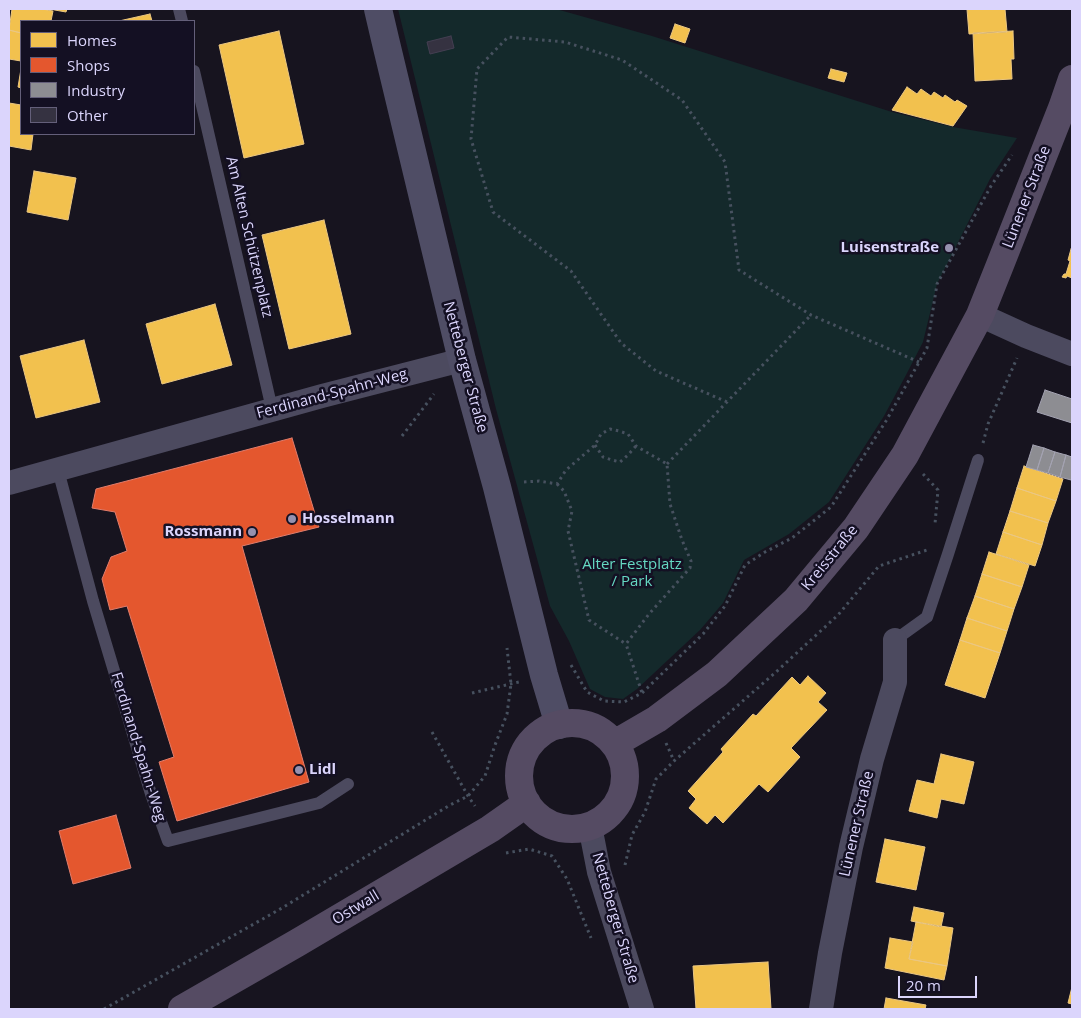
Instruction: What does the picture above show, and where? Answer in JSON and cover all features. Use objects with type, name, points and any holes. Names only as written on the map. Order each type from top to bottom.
[{"type":"main road","name":"Lünener Straße","points":[[980,315],[1072,78]]},
{"type":"main road","name":"Kreisstraße","points":[[614,744],[657,719],[718,674],[796,600],[856,528],[905,455],[980,315]]},
{"type":"main road","points":[[574,723],[589,726],[603,733],[614,744],[622,758],[625,774],[623,791],[616,806],[605,818],[590,826],[572,829],[554,826],[539,817],[526,803],[520,785],[520,765],[528,747],[540,733],[559,724],[574,723]]},
{"type":"main road","name":"Ostwall","points":[[182,1009],[490,829],[526,803]]},
{"type":"street","name":"Netteberger Straße","points":[[378,9],[462,360],[497,487],[544,675],[559,724]]},
{"type":"street","points":[[980,315],[1072,354]]},
{"type":"street","name":"Ferdinand-Spahn-Weg","points":[[9,483],[272,409],[462,360]]},
{"type":"street","name":"Lünener Straße","points":[[821,1009],[851,847],[872,759],[895,682],[895,640]]},
{"type":"street","name":"Netteberger Straße","points":[[590,826],[599,872],[642,1009]]},
{"type":"lane","name":"Am Alten Schützenplatz","points":[[195,76],[272,409]]},
{"type":"lane","points":[[895,640],[927,617],[978,460]]},
{"type":"lane","name":"Ferdinand-Spahn-Weg","points":[[58,470],[93,601],[151,794],[168,841],[319,803],[348,784]]},
{"type":"path","points":[[727,402],[656,371],[621,343],[571,271],[493,212],[471,139],[477,69],[508,37],[565,42],[622,60],[682,100],[725,162],[739,270],[811,315],[919,362]]},
{"type":"path","points":[[573,668],[587,692],[604,701],[624,702],[642,692],[703,634],[725,606],[745,565],[792,538],[831,507],[886,421],[927,348],[937,284],[991,186],[1013,154]]},
{"type":"path","points":[[626,644],[649,614],[690,568],[691,561],[670,504],[667,464],[811,315]]},
{"type":"path","points":[[978,460],[988,424],[1026,336]]},
{"type":"path","points":[[402,436],[428,402]]},
{"type":"path","points":[[557,484],[566,470],[596,444],[601,434],[610,429],[628,434],[636,446],[667,464]]},
{"type":"path","points":[[596,444],[603,457],[620,462],[636,446]]},
{"type":"path","points":[[905,455],[938,490],[933,548]]},
{"type":"path","points":[[521,483],[539,481],[557,484],[564,492],[572,510],[568,531],[589,620],[626,644],[642,692]]},
{"type":"path","points":[[567,879],[624,865],[632,835],[645,812],[656,780],[674,761],[838,615],[879,566],[933,548],[948,554]]},
{"type":"path","points":[[104,1009],[282,908],[450,805],[468,796],[485,776],[507,714],[511,684],[472,693]]},
{"type":"path","points":[[432,732],[468,796]]},
{"type":"path","points":[[498,857],[506,852],[529,849],[552,856],[567,879],[593,944]]},
{"type":"green space","name":"Alter Festplatz / Park","points":[[398,9],[556,9],[652,36],[892,112],[953,127],[1017,138],[990,179],[937,284],[923,342],[906,375],[884,416],[829,502],[789,534],[744,560],[723,603],[700,630],[637,689],[623,699],[605,697],[590,689],[569,641],[550,606],[496,409]]},
{"type":"building: Homes","points":[[12,9],[53,11],[51,20],[20,20],[20,33],[9,30]]},
{"type":"building: Homes","points":[[49,9],[67,9],[66,12]]},
{"type":"building: Homes","points":[[967,9],[1005,9],[1007,32],[969,34]]},
{"type":"building: Homes","points":[[150,14],[152,20],[123,20]]},
{"type":"building: Homes","points":[[675,24],[690,29],[685,43],[670,38]]},
{"type":"building: Homes","points":[[9,30],[20,33],[20,61],[9,59]]},
{"type":"building: Homes","points":[[279,31],[304,144],[244,158],[219,45]]},
{"type":"building: Homes","points":[[1013,31],[1014,59],[1011,59],[1012,79],[975,81],[973,33]]},
{"type":"building: Homes","points":[[831,69],[847,73],[844,82],[828,78]]},
{"type":"building: Homes","points":[[907,87],[917,94],[921,89],[931,96],[934,92],[943,98],[945,95],[955,102],[957,100],[967,106],[953,126],[892,110]]},
{"type":"building: Homes","points":[[9,103],[20,105],[20,135],[33,135],[31,150],[9,146]]},
{"type":"building: Homes","points":[[34,171],[76,178],[68,220],[27,212]]},
{"type":"building: Homes","points":[[324,220],[351,334],[289,349],[262,235]]},
{"type":"building: Homes","points":[[1071,249],[1072,278],[1067,276],[1066,278],[1062,277],[1066,274]]},
{"type":"building: Homes","points":[[215,304],[232,365],[162,384],[146,324]]},
{"type":"building: Homes","points":[[84,340],[100,402],[36,418],[20,356]]},
{"type":"building: Homes","points":[[1024,466],[1063,479],[1056,501],[1017,488]]},
{"type":"building: Homes","points":[[1017,488],[1056,501],[1048,523],[1010,511]]},
{"type":"building: Homes","points":[[1010,511],[1048,523],[1042,545],[1003,532]]},
{"type":"building: Homes","points":[[1003,532],[1042,545],[1035,566],[996,554]]},
{"type":"building: Homes","points":[[989,552],[1029,565],[1022,587],[982,574]]},
{"type":"building: Homes","points":[[982,574],[1022,587],[1014,609],[975,596]]},
{"type":"building: Homes","points":[[975,596],[1014,609],[1007,631],[967,618]]},
{"type":"building: Homes","points":[[967,618],[1007,631],[1000,653],[960,640]]},
{"type":"building: Homes","points":[[960,640],[1000,653],[985,698],[945,685]]},
{"type":"building: Homes","points":[[808,676],[826,693],[818,702],[827,710],[791,748],[800,757],[768,792],[759,784],[723,823],[715,815],[707,824],[689,808],[696,799],[688,791],[723,752],[721,749],[753,714],[756,716],[792,677],[800,685]]},
{"type":"building: Homes","points":[[941,754],[974,762],[964,804],[941,799],[937,818],[909,811],[917,780],[934,784]]},
{"type":"building: Homes","points":[[885,839],[925,847],[916,890],[876,882]]},
{"type":"building: Homes","points":[[914,907],[944,913],[941,927],[911,921]]},
{"type":"building: Homes","points":[[916,922],[953,928],[947,966],[909,959]]},
{"type":"building: Homes","points":[[890,938],[913,942],[909,959],[947,966],[944,980],[885,968]]},
{"type":"building: Homes","points":[[768,962],[771,1009],[696,1009],[693,966]]},
{"type":"building: Homes","points":[[1072,987],[1072,1004],[1068,1003]]},
{"type":"building: Homes","points":[[886,998],[926,1005],[925,1009],[884,1009]]},
{"type":"building: Shops","points":[[292,438],[319,527],[242,546],[309,782],[177,821],[159,762],[174,757],[127,606],[110,610],[102,579],[111,557],[127,551],[115,512],[92,508],[96,489]]},
{"type":"building: Shops","points":[[116,815],[131,868],[73,884],[59,831]]},
{"type":"building: Industry","points":[[1045,390],[1072,399],[1072,423],[1037,412]]},
{"type":"building: Industry","points":[[1033,445],[1044,448],[1037,470],[1026,467]]},
{"type":"building: Industry","points":[[1044,448],[1055,452],[1048,473],[1037,470]]},
{"type":"building: Industry","points":[[1055,452],[1066,455],[1060,477],[1048,473]]},
{"type":"building: Industry","points":[[1066,455],[1072,457],[1071,480],[1060,477]]},
{"type":"building: Other","points":[[451,36],[454,48],[430,54],[427,42]]},
{"type":"place","name":"Luisenstraße","points":[[949,248]]},
{"type":"place","name":"Hosselmann","points":[[292,519]]},
{"type":"place","name":"Rossmann","points":[[252,532]]},
{"type":"place","name":"Lidl","points":[[299,770]]}]
